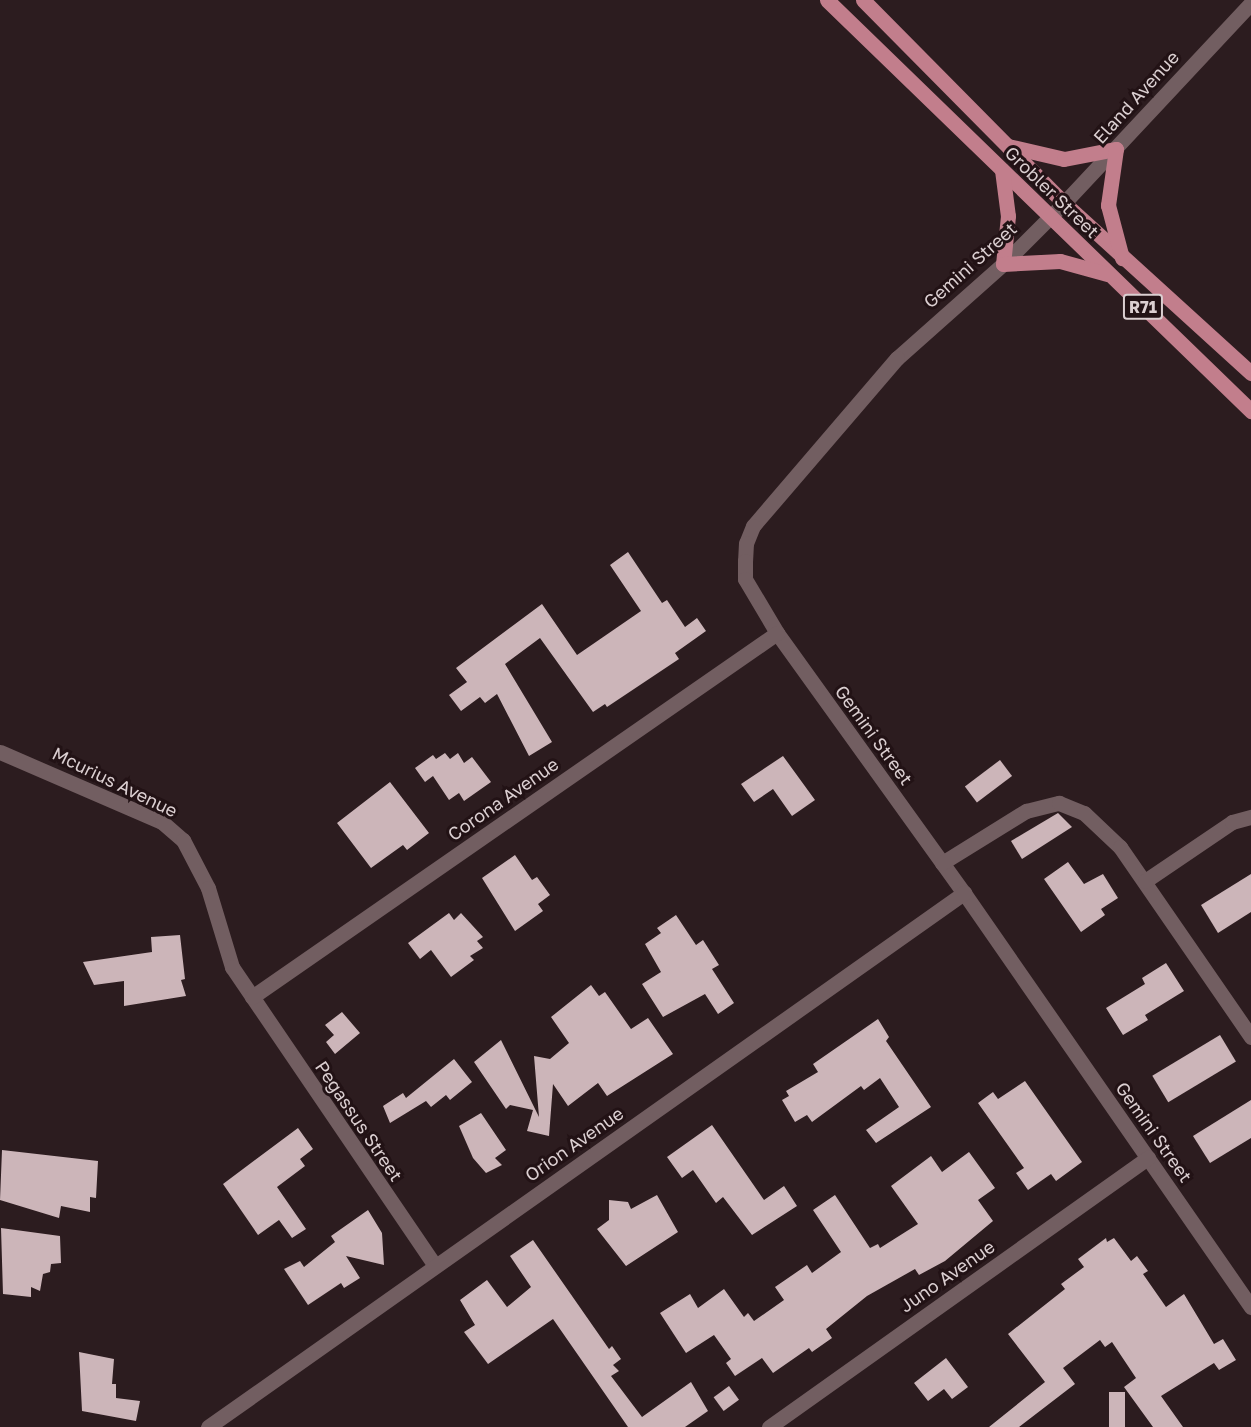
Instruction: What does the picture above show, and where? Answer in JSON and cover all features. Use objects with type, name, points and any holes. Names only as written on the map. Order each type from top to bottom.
[{"type":"main road","name":"Grobler Street","points":[[827,0],[1049,218],[1251,411]]},
{"type":"main road","name":"Grobler Street","points":[[863,0],[1064,203],[1251,373]]},
{"type":"main road","points":[[1008,146],[1064,159],[1116,149],[1108,205],[1122,258]]},
{"type":"main road","points":[[1002,170],[1008,216],[1003,264],[1060,261],[1110,275]]},
{"type":"street","name":"Eland Avenue","points":[[1049,218],[1251,3]]},
{"type":"street","name":"Gemini Street","points":[[1049,218],[1003,264],[897,358],[753,526],[746,543],[745,579],[777,633],[964,893],[1251,1307]]},
{"type":"street","name":"Corona Avenue","points":[[252,997],[777,633]]},
{"type":"street","name":"Mcurius Avenue","points":[[0,752],[162,822],[183,840],[208,888],[232,967],[252,997]]},
{"type":"street","points":[[942,863],[1026,811],[1059,803],[1084,813],[1106,831],[1145,881],[1251,1037]]},
{"type":"street","points":[[1145,881],[1232,822],[1251,817]]},
{"type":"street","name":"Orion Avenue","points":[[208,1427],[964,893]]},
{"type":"street","name":"Pegassus Street","points":[[252,997],[435,1266]]},
{"type":"street","name":"Juno Avenue","points":[[769,1427],[1148,1158]]},
{"type":"building","points":[[628,552],[662,603],[667,600],[685,627],[697,618],[706,631],[675,653],[679,659],[607,707],[605,704],[593,712],[540,638],[505,664],[552,742],[529,756],[497,694],[485,703],[480,697],[461,711],[449,695],[467,682],[456,668],[542,604],[577,655],[641,611],[610,565]]},
{"type":"building","points":[[445,753],[450,759],[458,753],[464,763],[472,757],[491,782],[464,801],[459,793],[449,800],[433,776],[425,782],[415,768],[433,755],[436,759]]},
{"type":"building","points":[[783,756],[815,800],[792,816],[773,789],[754,802],[741,784]]},
{"type":"building","points":[[1000,760],[1012,776],[977,802],[965,786]]},
{"type":"building","points":[[390,782],[429,833],[407,850],[403,845],[371,868],[337,823]]},
{"type":"building","points":[[1058,813],[1072,827],[1022,859],[1011,841]]},
{"type":"building","points":[[515,855],[532,880],[537,877],[550,895],[538,904],[543,911],[515,931],[482,878]]},
{"type":"building","points":[[1068,862],[1084,884],[1103,874],[1118,898],[1101,909],[1105,915],[1081,932],[1044,879]]},
{"type":"building","points":[[1251,874],[1251,912],[1218,933],[1201,905]]},
{"type":"building","points":[[449,913],[454,920],[461,913],[483,937],[477,941],[483,948],[470,956],[474,960],[451,977],[431,950],[420,959],[408,943]]},
{"type":"building","points":[[676,915],[696,945],[703,940],[719,965],[712,969],[734,1003],[718,1014],[705,994],[663,1017],[642,984],[661,972],[645,944],[661,933],[657,928]]},
{"type":"building","points":[[180,935],[185,979],[181,980],[186,996],[124,1006],[124,981],[94,985],[83,962],[152,952],[151,937]]},
{"type":"building","points":[[1166,963],[1184,991],[1145,1015],[1148,1020],[1123,1035],[1106,1008],[1145,984],[1142,978]]},
{"type":"building","points":[[591,985],[599,996],[605,992],[631,1029],[648,1018],[673,1054],[607,1096],[598,1083],[568,1106],[553,1084],[549,1136],[527,1131],[533,1110],[510,1105],[506,1109],[474,1062],[501,1040],[539,1117],[534,1056],[550,1059],[569,1043],[551,1017]]},
{"type":"building","points":[[342,1012],[360,1033],[335,1054],[326,1042],[334,1035],[325,1025]]},
{"type":"building","points":[[878,1019],[889,1037],[886,1041],[931,1107],[876,1143],[866,1130],[899,1107],[880,1078],[864,1090],[861,1086],[812,1122],[807,1115],[795,1122],[782,1100],[789,1096],[786,1091],[818,1072],[813,1064]]},
{"type":"building","points":[[1220,1035],[1236,1062],[1168,1102],[1152,1076]]},
{"type":"building","points":[[454,1059],[472,1082],[450,1100],[446,1095],[431,1107],[426,1101],[390,1123],[383,1106],[403,1093],[406,1098]]},
{"type":"building","points":[[1025,1081],[1082,1162],[1056,1181],[1051,1174],[1028,1190],[1016,1173],[1024,1168],[978,1103],[993,1092],[998,1099]]},
{"type":"building","points":[[1251,1100],[1251,1138],[1210,1163],[1193,1136]]},
{"type":"building","points":[[481,1113],[506,1150],[495,1158],[502,1165],[486,1173],[473,1158],[459,1126]]},
{"type":"building","points":[[712,1125],[764,1200],[784,1186],[797,1206],[752,1235],[723,1197],[716,1203],[693,1170],[682,1178],[667,1157]]},
{"type":"building","points":[[298,1128],[313,1149],[300,1159],[305,1166],[277,1187],[306,1229],[292,1238],[279,1220],[258,1235],[223,1184]]},
{"type":"building","points":[[2,1150],[98,1161],[96,1198],[90,1197],[90,1212],[61,1206],[59,1218],[0,1200]]},
{"type":"building","points":[[969,1152],[995,1188],[978,1200],[993,1221],[945,1261],[919,1275],[915,1269],[867,1296],[826,1329],[832,1338],[812,1352],[809,1348],[773,1373],[762,1358],[735,1376],[726,1363],[731,1359],[714,1335],[686,1353],[660,1313],[690,1294],[698,1308],[724,1289],[744,1317],[748,1313],[754,1321],[784,1300],[775,1287],[807,1265],[812,1273],[841,1252],[813,1210],[835,1195],[870,1248],[878,1244],[880,1248],[918,1224],[891,1186],[931,1156],[942,1172]]},
{"type":"building","points":[[657,1195],[678,1232],[626,1266],[597,1229],[609,1220],[609,1200],[628,1202],[631,1209]]},
{"type":"building","points":[[368,1210],[382,1233],[384,1265],[346,1256],[360,1278],[344,1288],[341,1283],[308,1305],[284,1269],[300,1261],[304,1267],[335,1242],[331,1236]]},
{"type":"building","points":[[1,1228],[60,1236],[61,1263],[51,1264],[50,1272],[43,1274],[40,1291],[31,1287],[31,1297],[3,1294]]},
{"type":"building","points":[[1106,1238],[1107,1242],[1114,1238],[1131,1261],[1137,1256],[1148,1271],[1143,1274],[1166,1307],[1184,1294],[1214,1344],[1223,1339],[1236,1360],[1219,1370],[1214,1363],[1161,1396],[1183,1427],[1153,1427],[1124,1387],[1136,1378],[1112,1342],[1105,1347],[1100,1340],[1063,1368],[1075,1384],[1019,1427],[989,1427],[1045,1382],[1008,1334],[1065,1289],[1061,1284],[1084,1267],[1078,1259]]},
{"type":"building","points":[[533,1240],[609,1349],[612,1346],[621,1359],[613,1365],[619,1371],[611,1376],[642,1417],[691,1382],[708,1411],[685,1427],[628,1427],[553,1319],[488,1364],[464,1332],[475,1325],[460,1300],[487,1280],[507,1307],[531,1287],[510,1256]]},
{"type":"building","points":[[79,1352],[114,1359],[112,1384],[116,1384],[116,1398],[140,1401],[136,1421],[82,1411]]},
{"type":"building","points":[[946,1358],[968,1387],[952,1399],[944,1389],[928,1401],[914,1383]]},
{"type":"building","points":[[729,1386],[739,1400],[724,1411],[714,1397]]},
{"type":"building","points":[[1109,1392],[1125,1392],[1125,1427],[1109,1427]]}]
